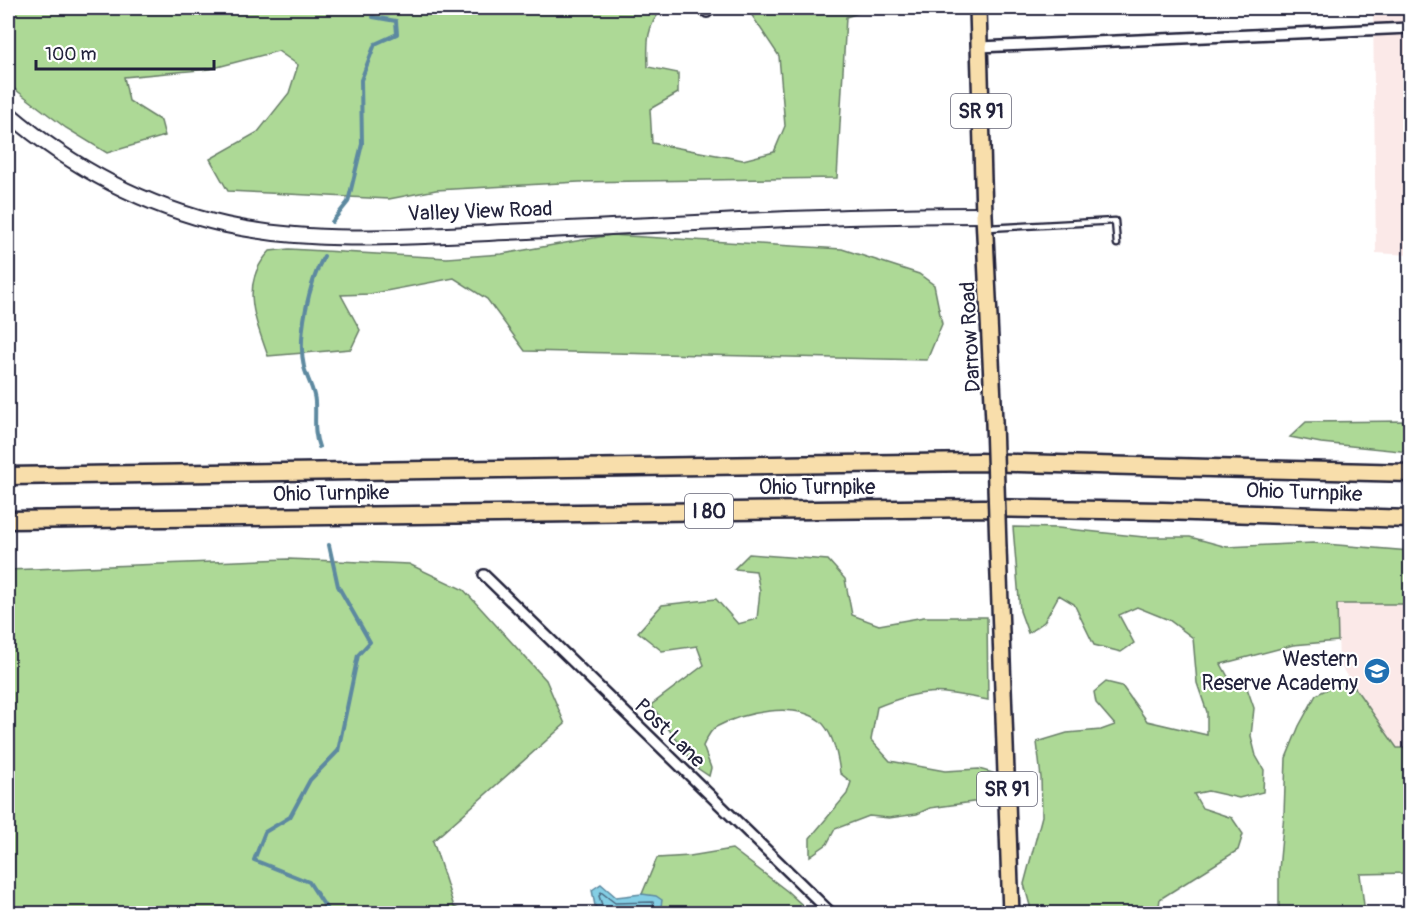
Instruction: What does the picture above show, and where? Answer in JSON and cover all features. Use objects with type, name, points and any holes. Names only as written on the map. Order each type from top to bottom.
[{"type":"highway","name":"Ohio Turnpike","points":[[8,476],[979,462],[1410,473]]},
{"type":"highway","name":"Ohio Turnpike","points":[[8,520],[983,508],[1410,519]]},
{"type":"main road","name":"Darrow Road","points":[[978,8],[1011,914]]},
{"type":"main road","name":"Valley View Road","points":[[8,113],[65,158],[114,186],[191,216],[269,232],[326,237],[476,233],[890,215],[984,222]]},
{"type":"street","points":[[979,47],[1410,28]]},
{"type":"street","name":"Post Lane","points":[[484,575],[832,914]]},
{"type":"lane","points":[[984,222],[1115,221],[1117,244]]},
{"type":"shaded area","points":[[1373,8],[1410,8],[1410,255],[1376,253]]},
{"type":"shaded area","name":"Western Reserve Academy","points":[[1337,604],[1410,604],[1410,748],[1397,748],[1339,664]]},
{"type":"green space","points":[[8,8],[664,8],[654,21],[649,35],[648,67],[678,73],[678,93],[650,109],[652,143],[743,160],[774,152],[785,126],[779,56],[747,8],[873,8],[846,17],[837,178],[579,182],[436,190],[389,199],[228,191],[210,159],[258,132],[289,93],[298,65],[278,51],[210,69],[124,77],[129,101],[161,121],[165,136],[107,153],[66,128],[8,84]]},
{"type":"green space","points":[[611,235],[842,249],[919,274],[934,285],[942,324],[927,360],[525,351],[487,299],[454,278],[370,294],[341,295],[360,330],[351,349],[268,356],[252,302],[255,276],[260,263],[270,251],[289,249],[447,258],[502,254]]},
{"type":"green space","points":[[1410,421],[1410,452],[1321,443],[1290,437],[1306,422]]},
{"type":"green space","points":[[1013,527],[1058,528],[1144,537],[1190,537],[1227,547],[1313,543],[1410,551],[1410,604],[1337,604],[1338,641],[1293,645],[1221,664],[1233,686],[1246,685],[1254,708],[1251,736],[1256,756],[1264,770],[1263,792],[1239,798],[1208,791],[1194,794],[1202,808],[1232,818],[1243,834],[1238,850],[1160,899],[1158,913],[1032,913],[1024,884],[1042,816],[1037,742],[1067,733],[1101,730],[1115,725],[1096,703],[1094,692],[1106,682],[1122,686],[1147,721],[1207,735],[1207,712],[1197,683],[1193,638],[1169,620],[1137,607],[1119,615],[1134,643],[1121,652],[1094,645],[1074,604],[1059,595],[1044,622],[1028,633],[1020,611]]},
{"type":"green space","points":[[749,554],[828,560],[845,579],[852,615],[879,625],[924,617],[987,617],[988,700],[944,693],[908,696],[877,707],[871,740],[890,761],[945,771],[979,769],[993,773],[994,799],[930,808],[917,814],[889,818],[869,816],[835,829],[827,844],[810,856],[810,838],[847,794],[851,782],[840,773],[832,738],[820,721],[809,715],[783,710],[740,717],[716,727],[708,735],[703,746],[711,768],[709,776],[697,768],[651,705],[704,665],[697,646],[662,651],[638,632],[662,605],[716,599],[738,624],[757,619],[760,591],[756,571],[734,569]]},
{"type":"green space","points":[[288,559],[409,564],[464,590],[546,680],[565,724],[433,841],[454,907],[468,913],[8,913],[8,570]]},
{"type":"green space","points":[[1348,678],[1397,748],[1410,748],[1410,873],[1360,874],[1365,913],[1279,913],[1279,870],[1286,758],[1299,726],[1316,695]]},
{"type":"green space","points":[[732,849],[787,891],[811,913],[660,913],[662,909],[642,894],[657,858],[690,856]]},
{"type":"water","points":[[601,884],[616,897],[642,894],[656,896],[662,900],[660,913],[601,913],[595,906],[592,890]]},
{"type":"waterway","points":[[332,222],[348,202],[362,144],[361,80],[375,44],[397,34],[396,21],[373,17],[374,8]]},
{"type":"waterway","points":[[319,447],[315,430],[315,398],[304,367],[302,341],[309,295],[324,256]]},
{"type":"waterway","points":[[329,545],[338,586],[370,642],[358,655],[338,751],[310,780],[290,817],[265,832],[254,860],[309,882],[330,914]]},
{"type":"place","name":"Western Reserve Academy","points":[[1377,671]]}]
